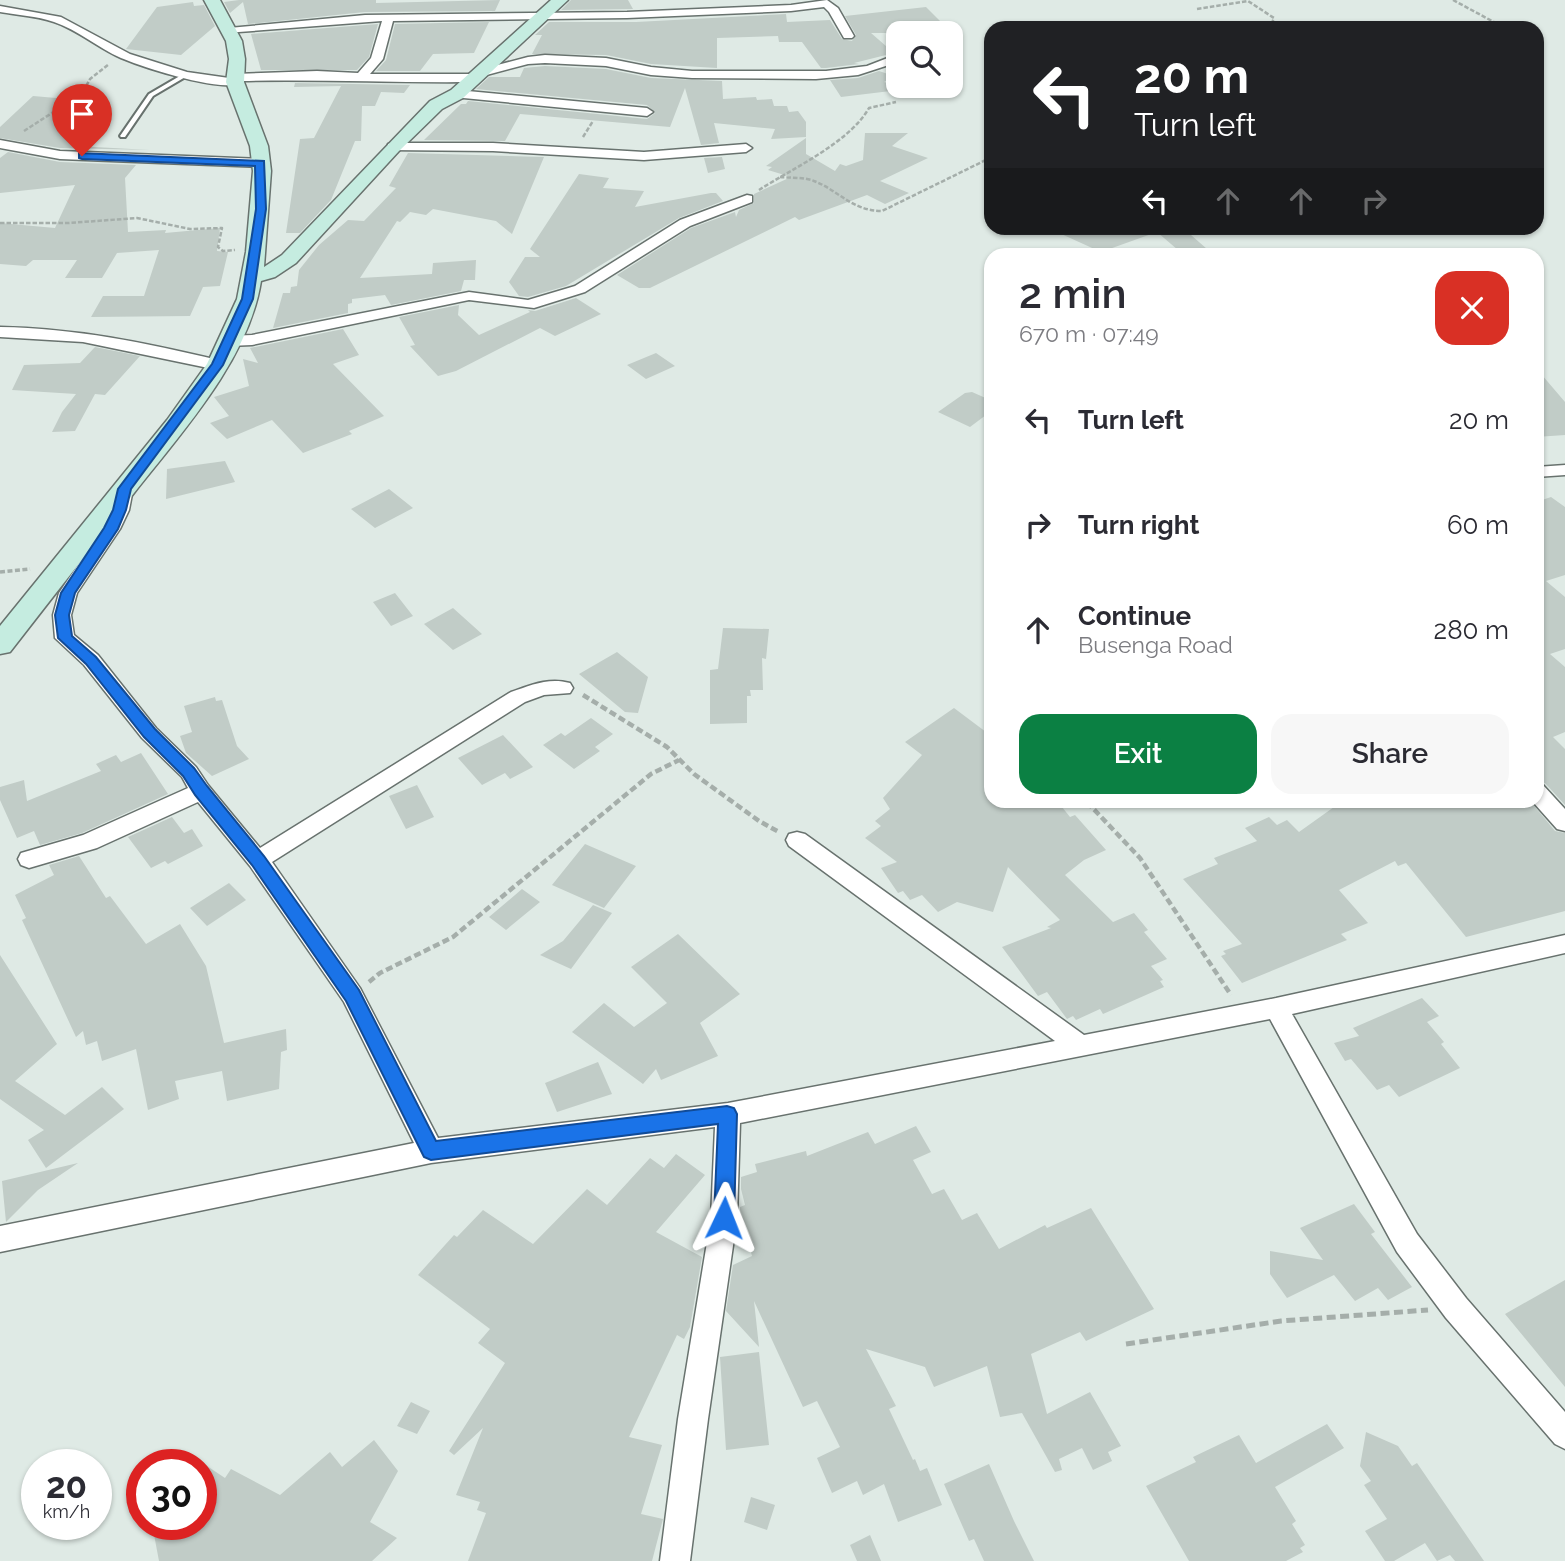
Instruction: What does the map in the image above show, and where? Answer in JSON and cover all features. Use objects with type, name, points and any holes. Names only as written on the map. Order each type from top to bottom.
[{"type":"street","points":[[0,645],[218,365],[248,299],[261,209],[259,146],[235,80],[237,59],[234,41],[212,0]]},
{"type":"street","points":[[461,16],[470,0]]},
{"type":"street","points":[[251,276],[268,273],[289,259],[393,147],[436,105],[457,94],[560,0]]},
{"type":"street","points":[[229,31],[315,21],[711,12],[826,4],[845,0]]},
{"type":"street","points":[[826,4],[834,10],[848,36]]},
{"type":"street","points":[[0,9],[57,19],[126,56],[185,75],[235,80],[475,76],[521,61],[544,59],[606,62],[650,71],[716,76],[823,75],[863,71],[886,65]]},
{"type":"street","points":[[362,76],[377,59],[389,18]]},
{"type":"street","points":[[457,94],[647,112]]},
{"type":"street","points":[[1,145],[60,155],[260,163]]},
{"type":"street","points":[[393,147],[433,145],[576,150],[644,156],[746,148]]},
{"type":"street","points":[[228,341],[252,340],[469,296],[529,305],[580,289],[685,223],[747,199]]},
{"type":"street","points":[[0,332],[42,331],[89,336],[218,365]]},
{"type":"street","points":[[1544,471],[1565,470]]},
{"type":"street","points":[[124,489],[120,510],[111,529],[68,593],[62,615],[65,638],[91,660],[149,733],[189,772],[201,791],[258,860],[352,995],[431,1151]]},
{"type":"street","points":[[258,860],[518,697],[542,688],[563,688]]},
{"type":"street","points":[[29,859],[89,842],[201,791]]},
{"type":"street","points":[[1544,800],[1565,823]]},
{"type":"street","points":[[797,840],[1079,1045]]},
{"type":"street","points":[[0,1239],[431,1151],[727,1114],[1276,1008],[1565,944]]},
{"type":"street","points":[[1276,1008],[1407,1243],[1456,1308],[1565,1434]]},
{"type":"street","points":[[675,1561],[693,1419],[724,1218],[727,1114]]},
{"type":"lane","points":[[123,136],[151,95],[185,75]]},
{"type":"path","points":[[1197,9],[1252,0]]},
{"type":"path","points":[[1453,0],[1492,21]]},
{"type":"path","points":[[1248,1],[1274,18],[1273,21]]},
{"type":"path","points":[[1,145],[58,109],[76,91],[85,88],[89,79],[111,62],[126,56]]},
{"type":"path","points":[[747,199],[848,133],[862,120],[869,108],[896,102]]},
{"type":"path","points":[[576,150],[599,108]]},
{"type":"path","points":[[780,177],[814,181],[859,206],[871,211],[882,211],[984,161]]},
{"type":"path","points":[[0,225],[9,221],[69,223],[137,218],[190,229],[222,228],[220,250],[256,249]]},
{"type":"path","points":[[563,688],[580,693],[605,711],[667,747],[679,760],[759,821],[797,840]]},
{"type":"path","points":[[352,995],[380,973],[453,937],[651,774],[679,760]]},
{"type":"path","points":[[1093,808],[1140,858],[1182,918],[1242,1014]]},
{"type":"path","points":[[1126,1344],[1281,1321],[1456,1308]]},
{"type":"building","points":[[376,0],[376,3],[500,0],[495,11],[365,12],[248,24],[243,2],[230,13],[224,2]]},
{"type":"building","points":[[571,0],[628,0],[633,9],[561,10]]},
{"type":"building","points":[[193,2],[194,6],[204,5],[215,26],[181,55],[126,49],[157,7]]},
{"type":"building","points":[[926,7],[940,21],[886,21],[886,33],[871,33],[886,46],[886,55],[854,63],[859,64],[826,68],[821,68],[802,42],[779,42],[778,36],[717,38],[717,68],[651,64],[606,55],[532,54],[542,35],[535,35],[549,22],[636,22],[786,14],[787,22],[830,20],[842,39],[852,41],[856,35],[845,16]]},
{"type":"building","points":[[489,22],[474,53],[433,54],[420,71],[376,71],[386,60],[395,24]]},
{"type":"building","points":[[378,24],[369,57],[357,70],[261,70],[251,34]]},
{"type":"building","points":[[545,66],[606,69],[651,78],[722,81],[723,99],[772,99],[774,106],[787,106],[789,112],[798,111],[806,122],[806,137],[771,139],[775,129],[714,123],[719,143],[701,145],[685,88],[670,127],[520,114],[505,141],[424,140],[461,104],[468,101],[647,119],[655,113],[647,105],[476,89],[489,77],[520,77],[524,68]]},
{"type":"building","points":[[879,71],[886,73],[886,92],[841,97],[830,80],[858,78]]},
{"type":"building","points":[[295,83],[410,85],[404,93],[381,92],[375,106],[362,106],[361,141],[355,141],[331,200],[300,233],[286,233],[300,139],[314,138],[341,86],[294,87]]},
{"type":"building","points":[[33,96],[103,102],[82,125],[98,127],[76,146],[150,150],[60,148],[0,138],[0,127]]},
{"type":"building","points":[[865,133],[908,133],[892,146],[928,158],[880,181],[909,193],[885,204],[867,195],[799,220],[795,217],[650,288],[639,288],[617,275],[691,228],[735,212],[736,217],[739,210],[754,203],[754,194],[791,177],[768,170],[772,167],[766,166],[806,138],[806,154],[835,171],[840,164],[846,166],[863,160]]},
{"type":"building","points":[[8,152],[60,162],[136,165],[125,178],[128,232],[166,230],[165,233],[220,228],[217,251],[228,252],[220,286],[203,287],[190,316],[91,317],[103,296],[144,296],[159,250],[117,253],[102,278],[65,278],[77,260],[33,260],[26,266],[0,264],[0,223],[55,228],[75,185],[0,193],[0,158]]},
{"type":"building","points":[[408,153],[544,157],[512,234],[496,221],[433,209],[426,215],[410,212],[400,222],[397,221],[360,278],[432,274],[433,263],[476,260],[475,280],[464,280],[461,291],[391,305],[385,295],[352,299],[352,303],[348,304],[348,313],[273,328],[283,293],[290,293],[291,287],[297,286],[299,270],[319,245],[348,220],[364,221],[396,188],[389,186]]},
{"type":"building","points":[[722,157],[725,169],[708,173],[704,158]]},
{"type":"building","points":[[579,174],[609,178],[603,188],[644,191],[635,207],[711,193],[716,193],[723,201],[679,218],[566,286],[528,297],[519,296],[509,282],[525,257],[540,257],[530,249]]},
{"type":"building","points":[[1063,235],[1149,235],[1112,248],[1092,248]]},
{"type":"building","points":[[1160,235],[1191,235],[1206,248],[1176,248]]},
{"type":"building","points":[[576,298],[601,314],[555,336],[540,328],[456,371],[438,376],[410,346],[415,345],[399,317],[459,305],[458,315],[479,335],[530,312],[528,310],[535,311]]},
{"type":"building","points":[[343,329],[359,355],[333,364],[384,416],[349,431],[352,434],[303,453],[272,420],[227,439],[210,423],[229,416],[214,397],[249,386],[243,359],[258,363],[250,348]]},
{"type":"building","points":[[95,347],[140,356],[105,395],[95,394],[75,431],[52,432],[62,412],[76,394],[12,390],[24,365],[80,363]]},
{"type":"building","points":[[656,353],[675,366],[646,379],[627,365]]},
{"type":"building","points":[[1544,377],[1565,402],[1565,435],[1544,436]]},
{"type":"building","points":[[972,392],[984,397],[984,416],[970,427],[938,412],[965,393]]},
{"type":"building","points":[[225,461],[235,482],[166,499],[167,469]]},
{"type":"building","points":[[389,489],[413,508],[375,528],[351,509]]},
{"type":"building","points":[[1551,497],[1565,507],[1565,575],[1546,581],[1565,597],[1565,649],[1550,654],[1565,667],[1565,732],[1553,737],[1565,749],[1565,805],[1544,783],[1544,499]]},
{"type":"building","points":[[395,593],[413,616],[391,626],[373,602]]},
{"type":"building","points":[[453,608],[482,634],[453,650],[424,624]]},
{"type":"building","points":[[723,628],[769,629],[766,659],[762,658],[763,690],[750,690],[751,696],[747,696],[747,723],[710,724],[710,670],[718,669]]},
{"type":"building","points":[[617,652],[648,677],[638,713],[625,712],[579,674]]},
{"type":"building","points":[[215,697],[216,701],[222,700],[237,746],[249,759],[212,776],[186,753],[180,736],[192,732],[184,706]]},
{"type":"building","points":[[954,708],[984,730],[984,808],[1063,808],[1070,817],[1075,815],[1106,850],[1084,860],[1065,875],[1113,922],[1134,913],[1148,930],[1144,932],[1167,959],[1151,966],[1163,980],[1160,981],[1164,987],[1103,1014],[1100,1009],[1076,1020],[1073,1016],[1067,1019],[1047,992],[1038,996],[1002,947],[1051,928],[1047,927],[1060,920],[1008,867],[993,912],[957,902],[938,912],[922,895],[910,900],[903,891],[898,893],[881,868],[897,862],[865,838],[881,826],[875,821],[890,809],[883,798],[922,755],[905,742]]},
{"type":"building","points":[[591,718],[613,734],[595,747],[600,751],[574,769],[543,745],[561,733],[565,736]]},
{"type":"building","points":[[503,735],[533,767],[510,779],[505,773],[482,785],[458,758]]},
{"type":"building","points":[[141,753],[168,794],[82,833],[40,845],[34,831],[17,838],[0,800],[0,787],[24,780],[27,801],[101,771],[96,764],[116,755],[121,762]]},
{"type":"building","points":[[417,785],[434,817],[406,829],[389,796]]},
{"type":"building","points":[[1333,808],[1536,808],[1555,831],[1565,833],[1565,911],[1466,937],[1406,863],[1398,866],[1395,861],[1339,890],[1368,923],[1341,934],[1347,940],[1242,983],[1221,956],[1226,954],[1223,951],[1242,944],[1183,879],[1218,864],[1214,858],[1257,841],[1245,828],[1269,817],[1277,825],[1287,820],[1299,832]]},
{"type":"building","points":[[172,817],[184,833],[192,829],[203,846],[168,864],[165,861],[151,868],[128,837]]},
{"type":"building","points":[[585,844],[636,866],[604,908],[552,885]]},
{"type":"building","points":[[79,856],[106,898],[110,896],[146,944],[180,924],[206,966],[224,1043],[286,1029],[287,1050],[281,1052],[279,1089],[227,1101],[222,1071],[175,1081],[179,1099],[148,1110],[136,1049],[102,1061],[97,1041],[86,1045],[83,1031],[76,1037],[22,920],[26,918],[15,895],[54,875],[49,865]]},
{"type":"building","points":[[229,883],[246,900],[207,926],[190,908]]},
{"type":"building","points":[[522,889],[540,902],[506,930],[489,917]]},
{"type":"building","points":[[593,905],[612,913],[571,969],[540,955],[563,941]]},
{"type":"building","points":[[678,934],[740,994],[700,1023],[718,1056],[661,1080],[656,1069],[643,1084],[572,1032],[604,1003],[634,1027],[667,1003],[631,967]]},
{"type":"building","points":[[0,955],[57,1044],[15,1081],[65,1115],[102,1087],[124,1109],[46,1168],[28,1140],[44,1130],[0,1099]]},
{"type":"building","points":[[1422,998],[1439,1016],[1427,1022],[1444,1042],[1441,1044],[1460,1068],[1399,1097],[1389,1085],[1377,1090],[1351,1059],[1345,1061],[1334,1043],[1359,1036],[1353,1028]]},
{"type":"building","points":[[598,1062],[612,1094],[557,1112],[545,1083]]},
{"type":"building","points":[[916,1126],[931,1152],[913,1160],[932,1194],[944,1189],[962,1220],[977,1213],[999,1249],[1045,1225],[1047,1228],[1091,1208],[1154,1309],[1086,1341],[1080,1332],[1031,1354],[1047,1414],[1090,1392],[1121,1446],[1108,1452],[1112,1461],[1093,1470],[1082,1448],[1059,1459],[1062,1470],[1055,1472],[1022,1413],[1000,1417],[987,1366],[934,1387],[925,1367],[866,1349],[896,1406],[889,1409],[913,1460],[915,1459],[920,1471],[927,1468],[942,1505],[898,1522],[884,1484],[863,1495],[857,1481],[832,1493],[817,1458],[840,1447],[817,1401],[803,1407],[754,1301],[759,1347],[726,1311],[733,1265],[752,1256],[740,1213],[740,1207],[745,1205],[741,1177],[757,1172],[755,1164],[806,1151],[807,1156],[868,1132],[875,1144]]},
{"type":"building","points":[[676,1154],[705,1175],[656,1232],[702,1257],[690,1327],[684,1339],[677,1335],[629,1437],[662,1445],[641,1514],[663,1519],[652,1561],[468,1561],[486,1513],[477,1510],[480,1502],[456,1495],[483,1428],[454,1455],[449,1451],[505,1363],[478,1343],[490,1329],[418,1275],[454,1235],[457,1237],[483,1210],[533,1244],[587,1189],[607,1205],[650,1158],[664,1168]]},
{"type":"building","points":[[78,1163],[38,1190],[6,1222],[2,1181]]},
{"type":"building","points":[[1354,1204],[1375,1232],[1371,1234],[1412,1287],[1388,1300],[1378,1288],[1355,1301],[1334,1275],[1287,1298],[1270,1274],[1270,1251],[1323,1260],[1300,1228]]},
{"type":"building","points":[[1565,1280],[1565,1387],[1505,1314]]},
{"type":"building","points":[[759,1352],[769,1445],[726,1450],[720,1357]]},
{"type":"building","points":[[411,1402],[430,1411],[417,1434],[397,1426]]},
{"type":"building","points":[[1327,1424],[1344,1448],[1275,1487],[1296,1521],[1292,1524],[1305,1545],[1300,1548],[1303,1552],[1286,1561],[1189,1561],[1146,1486],[1196,1462],[1193,1457],[1239,1435],[1256,1463]]},
{"type":"building","points":[[1366,1432],[1398,1446],[1412,1466],[1417,1463],[1484,1561],[1455,1561],[1450,1555],[1437,1561],[1425,1543],[1394,1561],[1385,1561],[1365,1531],[1387,1519],[1364,1485],[1371,1481],[1360,1466]]},
{"type":"building","points":[[374,1440],[398,1471],[370,1522],[397,1538],[372,1561],[159,1561],[155,1540],[217,1540],[217,1473],[225,1478],[231,1469],[280,1495],[330,1452],[342,1467]]},
{"type":"building","points":[[989,1464],[1034,1561],[984,1561],[974,1539],[969,1541],[944,1484]]},
{"type":"building","points":[[751,1497],[775,1505],[767,1530],[744,1522]]},
{"type":"building","points":[[870,1535],[881,1561],[857,1561],[850,1545]]},
{"type":"route","points":[[82,156],[248,165],[260,163],[261,209],[248,299],[218,365],[124,489],[120,510],[111,529],[68,593],[62,615],[65,638],[91,660],[149,733],[189,772],[201,791],[258,860],[352,995],[431,1151],[727,1114],[724,1218]]}]
